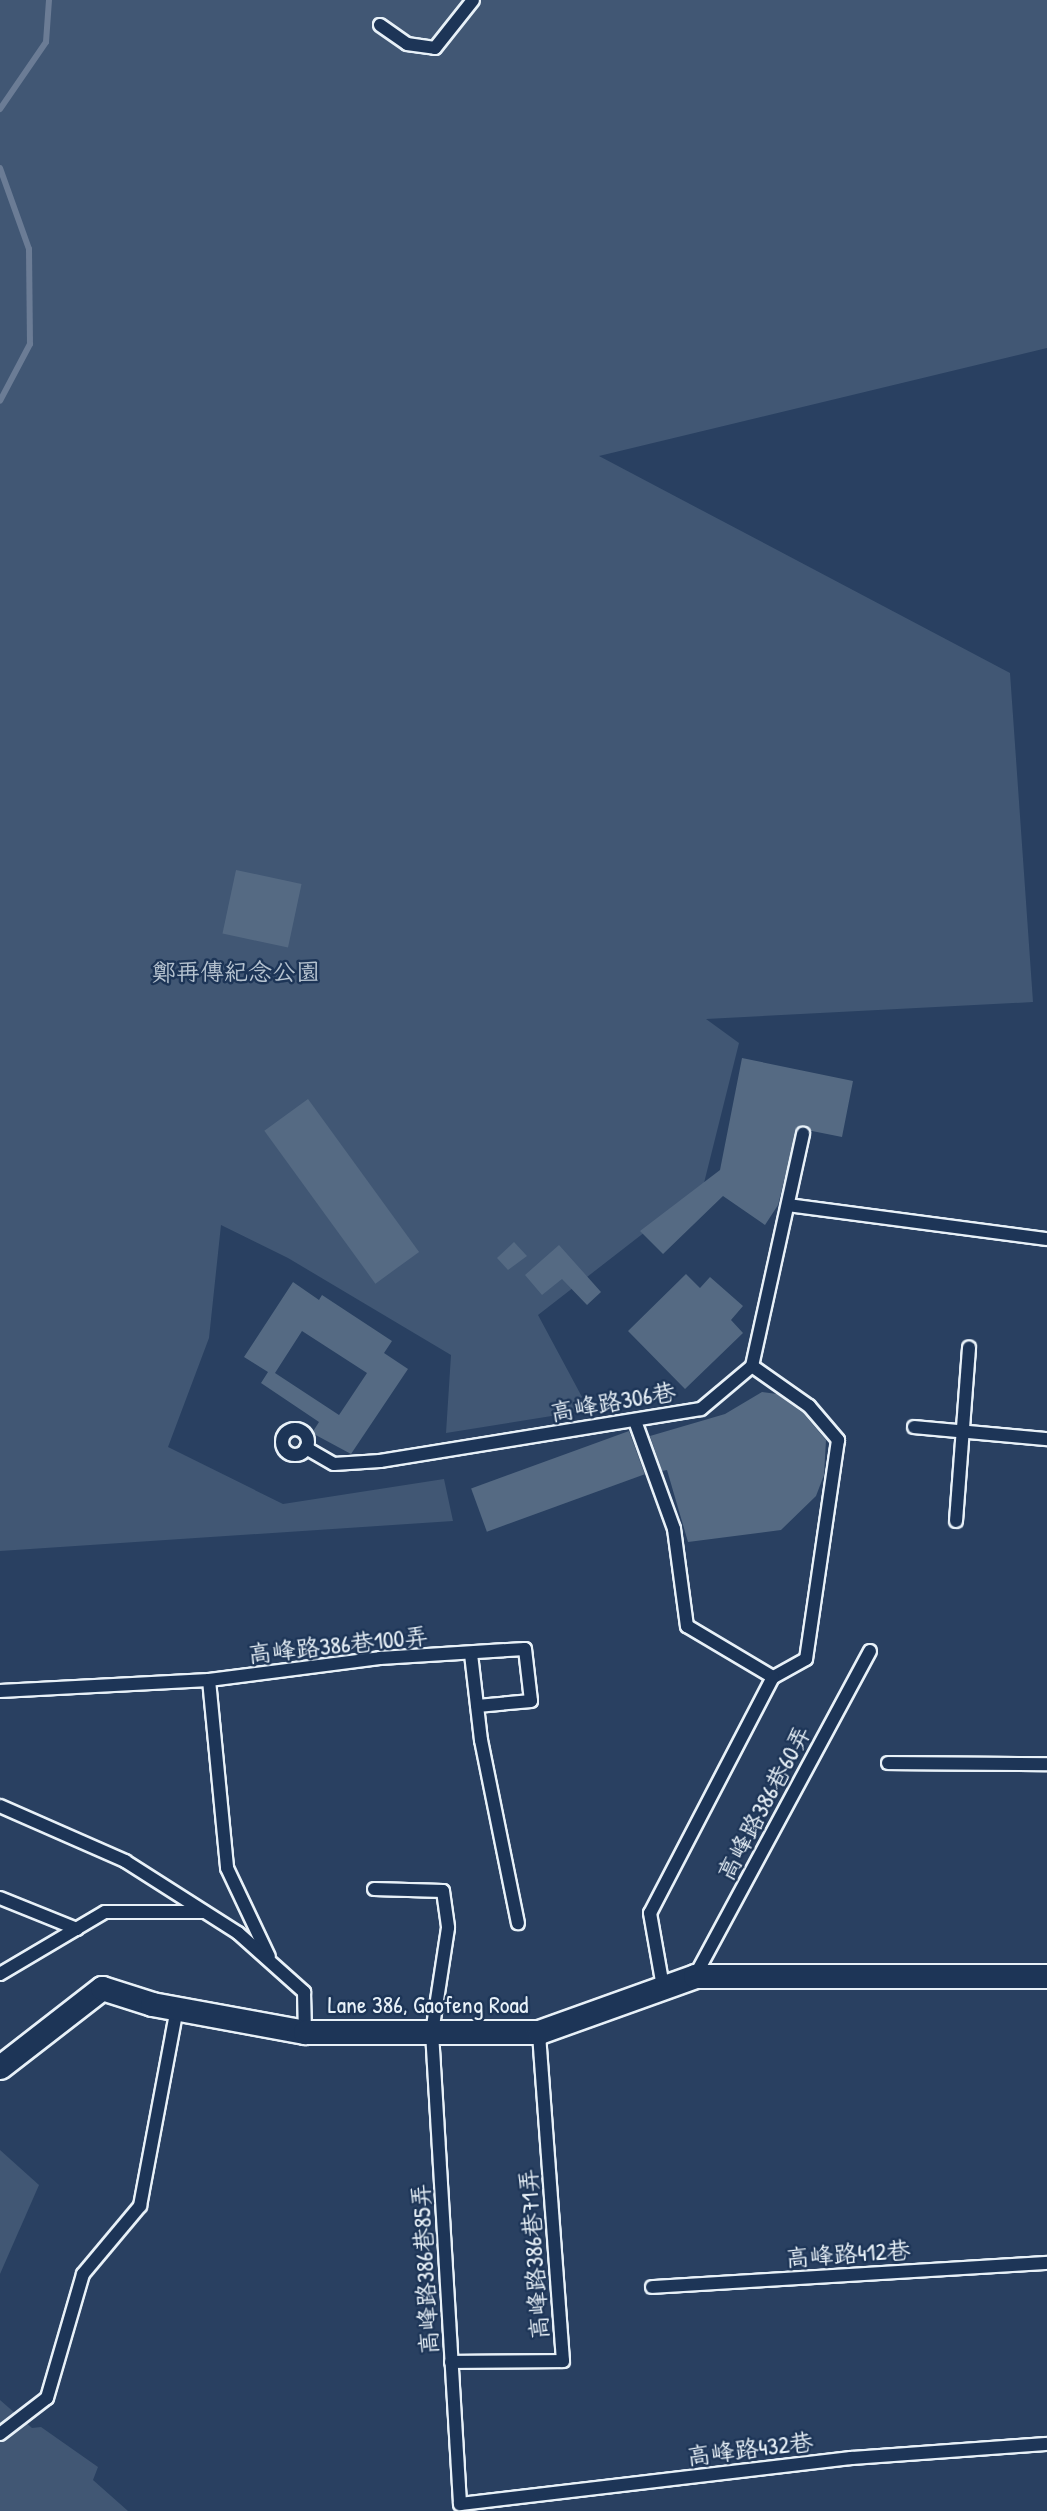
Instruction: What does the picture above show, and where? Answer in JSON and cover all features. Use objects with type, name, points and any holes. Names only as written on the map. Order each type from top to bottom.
[{"type":"street","name":"Lane 386, Gaofeng Road","points":[[0,2067],[102,1988],[177,2008],[305,2032],[539,2032],[695,1976],[1047,1976]]},
{"type":"lane","points":[[380,25],[407,44],[435,48],[473,0]]},
{"type":"lane","points":[[663,1987],[650,1913],[773,1677],[806,1659],[838,1440],[809,1406],[752,1366],[803,1134]]},
{"type":"lane","points":[[788,1205],[1047,1239]]},
{"type":"lane","points":[[956,1521],[969,1347]]},
{"type":"lane","name":"高峰路306巷","points":[[306,1448],[334,1464],[380,1461],[635,1422],[701,1409],[752,1366]]},
{"type":"lane","points":[[635,1422],[674,1529],[687,1626],[773,1677]]},
{"type":"lane","points":[[914,1427],[1047,1439]]},
{"type":"lane","name":"高峰路386巷100弄","points":[[0,1691],[209,1680],[380,1658],[525,1649],[531,1700],[477,1706]]},
{"type":"lane","name":"高峰路386巷60弄","points":[[695,1976],[870,1651]]},
{"type":"lane","points":[[471,1654],[477,1706],[518,1923]]},
{"type":"lane","points":[[209,1680],[227,1868],[272,1964]]},
{"type":"lane","points":[[888,1763],[1047,1765]]},
{"type":"lane","points":[[0,1806],[125,1861],[205,1912],[304,1992],[305,2032]]},
{"type":"lane","name":"高峰路386巷85弄","points":[[374,1889],[443,1891],[448,1928],[432,2032],[460,2504]]},
{"type":"lane","points":[[0,1898],[77,1929]]},
{"type":"lane","points":[[0,1974],[105,1912],[205,1912]]},
{"type":"lane","points":[[0,2434],[47,2398],[83,2274],[140,2207],[177,2008]]},
{"type":"lane","name":"高峰路386巷71弄","points":[[451,2362],[563,2361],[539,2032]]},
{"type":"lane","name":"高峰路412巷","points":[[652,2287],[1047,2263]]},
{"type":"lane","name":"高峰路432巷","points":[[460,2504],[851,2458],[1047,2444]]},
{"type":"green space","name":"鄭再傳紀念公園","points":[[0,0],[1047,0],[1047,348],[599,456],[1010,673],[1033,1002],[706,1019],[739,1043],[703,1187],[538,1315],[589,1410],[446,1433],[451,1355],[288,1258],[221,1225],[209,1338],[168,1447],[283,1504],[444,1479],[453,1521],[0,1551]]},
{"type":"green space","points":[[0,2150],[39,2185],[0,2274]]},
{"type":"green space","points":[[0,2400],[32,2428],[41,2427],[98,2467],[93,2480],[128,2511],[0,2511]]},
{"type":"building","points":[[236,870],[302,884],[288,948],[222,934]]},
{"type":"building","points":[[742,1058],[853,1081],[842,1137],[797,1128],[778,1205],[765,1225],[723,1196],[663,1254],[640,1231],[720,1170]]},
{"type":"building","points":[[308,1099],[419,1252],[375,1284],[264,1131]]},
{"type":"building","points":[[514,1242],[527,1256],[508,1270],[497,1258]]},
{"type":"building","points":[[559,1245],[601,1292],[587,1305],[562,1279],[542,1295],[525,1275]]},
{"type":"building","points":[[686,1274],[700,1288],[710,1277],[743,1306],[731,1320],[743,1333],[685,1389],[628,1331]]},
{"type":"building","points":[[293,1282],[319,1300],[322,1295],[392,1341],[384,1353],[408,1369],[351,1454],[312,1433],[319,1422],[261,1383],[268,1372],[244,1357]],"holes":[[[302,1331],[367,1373],[339,1415],[275,1373]]]},
{"type":"building","points":[[762,1392],[777,1394],[803,1413],[826,1440],[824,1475],[816,1496],[781,1530],[688,1542],[667,1470],[662,1471],[650,1436],[725,1414]]},
{"type":"building","points":[[629,1431],[645,1474],[487,1532],[471,1488]]},
{"type":"waterway","points":[[0,109],[46,42],[49,0]]},
{"type":"waterway","points":[[0,168],[29,249],[30,344],[0,401]]}]
